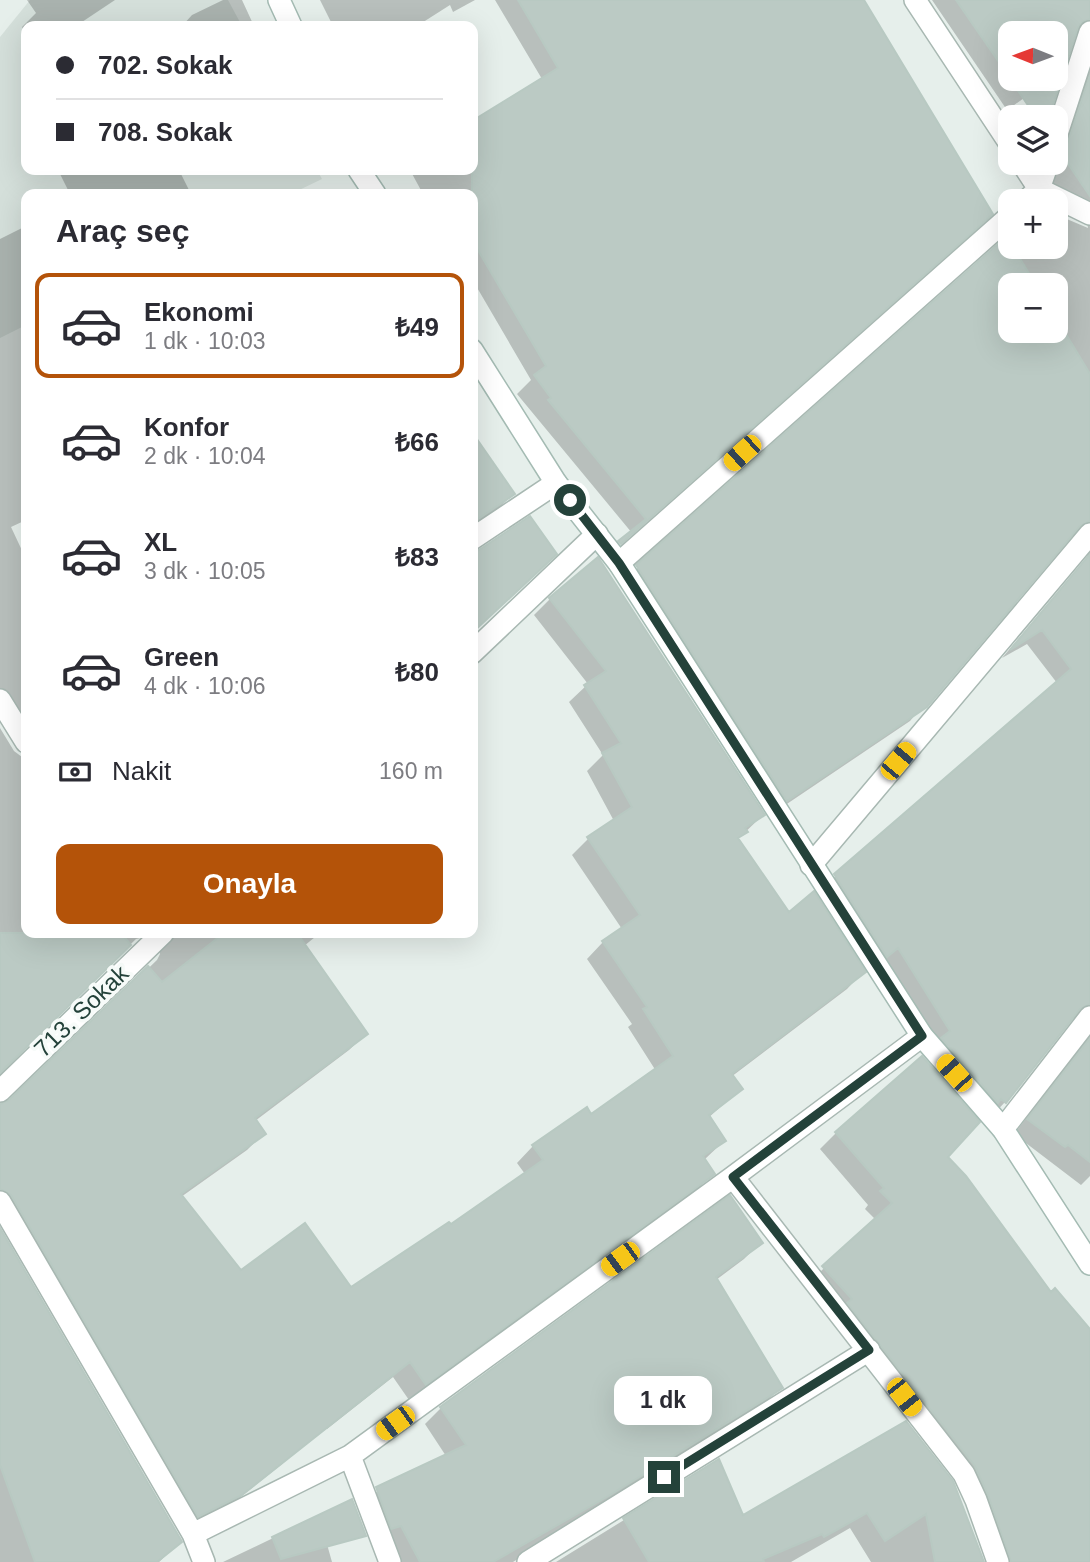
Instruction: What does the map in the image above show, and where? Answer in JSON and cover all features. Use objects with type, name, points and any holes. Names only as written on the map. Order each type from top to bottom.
[{"type":"street","points":[[279,0],[288,21]]},
{"type":"street","points":[[915,0],[998,126]]},
{"type":"street","points":[[1066,105],[1090,32]]},
{"type":"street","points":[[1068,207],[1090,214]]},
{"type":"street","points":[[619,563],[998,227]]},
{"type":"street","points":[[478,360],[556,483],[619,563],[922,1036],[1003,1129],[1090,1265]]},
{"type":"street","points":[[478,536],[556,483]]},
{"type":"street","points":[[478,647],[597,534]]},
{"type":"street","points":[[811,865],[1090,534]]},
{"type":"street","points":[[0,700],[21,734]]},
{"type":"street","name":"713. Sokak","points":[[0,1091],[152,938]]},
{"type":"street","points":[[1003,1129],[1090,1017]]},
{"type":"street","points":[[193,1534],[350,1456],[922,1036]]},
{"type":"street","points":[[733,1177],[964,1474],[998,1562]]},
{"type":"street","points":[[0,1202],[193,1534],[204,1562]]},
{"type":"street","points":[[528,1562],[869,1350]]},
{"type":"street","points":[[350,1456],[390,1562]]},
{"type":"shaded area","points":[[30,0],[228,0],[239,21],[21,21],[21,175],[320,175],[322,179],[301,189],[21,189],[21,328],[0,338],[0,37]]},
{"type":"building","points":[[518,0],[864,0],[993,214],[621,544],[618,541],[646,519],[548,400],[551,398],[534,375],[546,366],[478,250],[478,189],[472,189],[472,175],[478,175],[478,117],[558,68]]},
{"type":"building","points":[[956,0],[1090,0],[1090,19],[1082,22],[1078,28],[1068,59],[1068,21],[998,21],[998,61]]},
{"type":"building","points":[[1090,75],[1090,196],[1068,164],[1068,141]]},
{"type":"building","points":[[1018,91],[1057,91],[1053,105],[1028,105]]},
{"type":"building","points":[[998,244],[998,259],[1020,259],[1029,273],[998,273],[998,343],[1068,343],[1068,338],[1090,374],[1090,521],[1080,526],[927,707],[787,801],[636,565]]},
{"type":"building","points":[[478,441],[515,494],[478,519]]},
{"type":"building","points":[[530,516],[557,554],[478,627],[479,550]]},
{"type":"building","points":[[1090,554],[1090,1004],[1080,1009],[1006,1103],[1001,1099],[998,1103],[941,1038],[950,1031],[898,948],[887,957],[834,874],[1071,669],[1042,630],[1010,650]]},
{"type":"building","points":[[598,557],[765,815],[745,828],[748,832],[738,838],[789,912],[814,891],[866,972],[732,1074],[743,1089],[709,1115],[726,1141],[703,1156],[715,1174],[426,1385],[410,1362],[242,1495],[198,1517],[11,1195],[0,1189],[0,1104],[9,1100],[148,966],[162,982],[218,938],[301,938],[368,1034],[255,1118],[266,1134],[181,1194],[241,1270],[305,1223],[351,1287],[449,1222],[451,1224],[543,1160],[532,1145],[587,1107],[591,1114],[673,1056],[643,1009],[647,1007],[602,941],[640,915],[587,837],[632,807],[602,753],[621,743],[584,685],[606,671],[549,598]]},
{"type":"building","points":[[0,933],[21,933],[21,938],[125,938],[131,945],[0,1073]]},
{"type":"building","points":[[1090,1038],[1090,1162],[1027,1119]]},
{"type":"building","points":[[922,1056],[980,1122],[948,1157],[966,1176],[1051,1292],[1055,1288],[1090,1329],[1090,1562],[1011,1562],[975,1466],[847,1303],[852,1299],[822,1266],[892,1203],[880,1191],[884,1188],[835,1132]]},
{"type":"building","points":[[730,1195],[763,1243],[716,1277],[783,1388],[610,1495],[493,1562],[420,1562],[401,1526],[391,1529],[376,1487],[466,1445],[440,1407]]},
{"type":"building","points":[[0,1228],[182,1542],[157,1562],[35,1562],[0,1465]]},
{"type":"building","points":[[906,1421],[953,1481],[984,1562],[935,1562],[926,1514],[885,1541],[867,1513],[824,1537],[822,1534],[763,1559],[764,1562],[649,1562],[623,1518],[719,1459],[743,1515]]},
{"type":"building","points":[[352,1499],[366,1536],[281,1559],[272,1537]]},
{"type":"route","points":[[570,500],[619,563],[922,1036],[733,1177],[869,1350],[664,1477]]}]
